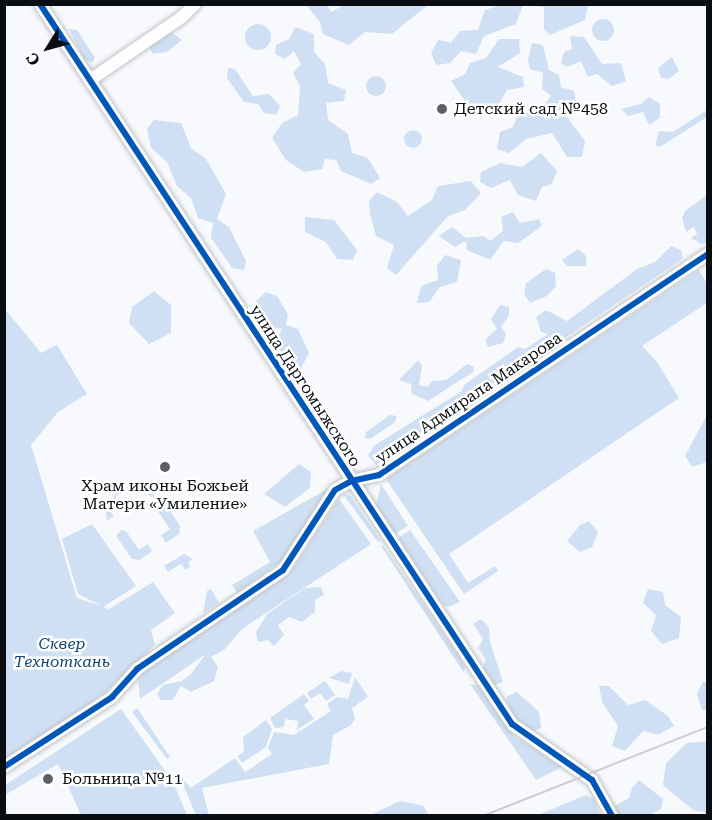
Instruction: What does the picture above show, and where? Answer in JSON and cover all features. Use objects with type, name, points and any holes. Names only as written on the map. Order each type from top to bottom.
[{"type":"street","name":"улица Даргомыжского","points":[[40,4],[512,724],[592,780],[612,816]]},
{"type":"street","points":[[90,80],[195,4]]},
{"type":"street","name":"улица Адмирала Макарова","points":[[4,766],[112,697],[137,669],[283,570],[335,490],[351,480],[379,475],[708,254]]},
{"type":"green space","points":[[327,4],[331,12],[344,5],[428,5],[392,34],[365,32],[349,45],[323,34],[320,22],[307,6]]},
{"type":"green space","points":[[500,5],[523,5],[516,24],[484,36],[476,54],[461,51],[450,63],[436,65],[431,53],[438,40],[451,43],[460,31],[478,30],[485,10]]},
{"type":"green space","points":[[531,5],[588,5],[585,20],[550,35],[544,29],[544,7]]},
{"type":"green space","points":[[603,19],[611,22],[614,30],[611,38],[603,41],[595,38],[592,30],[595,22]]},
{"type":"green space","points":[[258,24],[267,28],[271,37],[267,46],[258,50],[249,46],[245,37],[249,28]]},
{"type":"green space","points":[[295,27],[314,34],[314,52],[325,64],[328,83],[346,90],[344,101],[326,103],[328,120],[348,134],[352,153],[368,158],[380,178],[371,184],[341,171],[336,160],[325,159],[322,169],[304,172],[286,160],[272,138],[282,123],[298,115],[300,86],[293,73],[301,64],[294,51],[285,59],[275,54],[276,45],[289,39]]},
{"type":"green space","points":[[69,29],[77,30],[95,58],[92,63],[84,59]]},
{"type":"green space","points":[[167,29],[182,40],[167,52],[153,54],[148,46]]},
{"type":"green space","points":[[570,36],[584,37],[602,64],[621,63],[626,81],[612,86],[597,74],[588,77],[581,61],[567,67],[561,63],[564,52],[572,49]]},
{"type":"green space","points":[[499,39],[519,39],[520,53],[498,67],[523,77],[524,87],[507,90],[497,108],[470,108],[451,81],[465,74],[470,63],[486,58]]},
{"type":"green space","points":[[532,43],[543,45],[549,70],[559,75],[561,87],[574,91],[576,103],[567,117],[585,141],[582,157],[567,157],[552,133],[526,139],[509,153],[497,149],[500,132],[513,127],[519,111],[537,114],[551,96],[542,89],[543,73],[530,69],[528,60]]},
{"type":"green space","points":[[672,57],[679,71],[669,79],[661,78],[658,68]]},
{"type":"green space","points":[[228,68],[235,69],[253,96],[269,94],[280,106],[276,115],[264,113],[258,104],[244,102],[227,78]]},
{"type":"green space","points":[[376,76],[383,79],[386,86],[383,93],[376,96],[369,93],[366,86],[369,79]]},
{"type":"green space","points":[[649,97],[660,104],[660,118],[649,125],[643,112],[628,116],[621,109],[641,104]]},
{"type":"green space","points":[[707,110],[707,117],[660,147],[655,145],[659,131],[673,132]]},
{"type":"green space","points":[[154,120],[181,123],[191,148],[206,159],[226,194],[217,219],[229,227],[246,261],[244,270],[232,268],[211,238],[213,223],[198,218],[191,198],[177,186],[167,162],[151,148],[147,129]]},
{"type":"green space","points":[[409,130],[417,130],[422,135],[420,146],[409,148],[404,143],[404,135]]},
{"type":"green space","points":[[541,153],[557,171],[552,184],[542,187],[536,201],[518,195],[510,180],[491,188],[480,182],[481,172],[500,163],[522,167]]},
{"type":"green space","points":[[471,181],[481,193],[465,210],[448,216],[396,275],[387,268],[394,245],[376,236],[369,201],[377,192],[397,202],[408,216],[432,200],[438,186]]},
{"type":"green space","points":[[707,195],[707,243],[701,244],[691,238],[697,234],[694,227],[686,232],[682,218],[685,211]]},
{"type":"green space","points":[[513,212],[520,223],[539,219],[542,226],[518,243],[504,241],[490,260],[467,250],[466,241],[455,247],[439,236],[452,227],[466,238],[484,236],[490,241],[503,231],[501,217]]},
{"type":"green space","points":[[305,217],[334,220],[357,250],[353,260],[337,259],[326,242],[305,232]]},
{"type":"green space","points":[[671,246],[681,250],[683,258],[678,262],[376,465],[368,455],[375,445],[462,391],[464,385],[518,347],[525,349],[548,334],[541,332],[536,317],[546,310],[567,321],[637,269],[655,262]]},
{"type":"green space","points":[[578,249],[586,256],[586,266],[567,266],[562,260]]},
{"type":"green space","points":[[445,255],[461,260],[457,282],[440,287],[429,302],[417,303],[421,286],[438,280],[437,266]]},
{"type":"green space","points":[[546,269],[555,273],[556,286],[547,296],[530,303],[524,294],[526,283]]},
{"type":"green space","points":[[699,270],[707,284],[707,303],[642,346],[657,362],[679,398],[449,554],[468,583],[495,566],[498,571],[464,594],[386,479]]},
{"type":"green space","points":[[154,291],[171,305],[171,333],[149,344],[129,323],[132,307]]},
{"type":"green space","points":[[266,292],[277,296],[288,314],[286,325],[298,329],[309,353],[300,370],[289,368],[275,343],[282,329],[266,326],[253,304]]},
{"type":"green space","points":[[500,305],[509,307],[509,315],[501,327],[506,334],[503,343],[488,347],[485,340],[497,329],[491,319]]},
{"type":"green space","name":"Сквер Техноткань","points":[[5,309],[41,353],[57,345],[87,394],[58,412],[31,445],[77,598],[102,606],[78,594],[62,539],[92,524],[136,586],[103,607],[109,609],[153,582],[175,613],[151,630],[155,645],[99,698],[5,759]]},
{"type":"green space","points":[[418,360],[422,366],[419,385],[427,387],[432,381],[446,380],[467,364],[474,367],[473,372],[428,401],[412,394],[411,384],[399,380]]},
{"type":"green space","points":[[390,415],[397,416],[394,423],[370,439],[365,438],[366,432]]},
{"type":"green space","points":[[707,415],[707,462],[692,467],[685,456]]},
{"type":"green space","points":[[299,464],[311,472],[310,488],[285,507],[264,494]]},
{"type":"green space","points":[[381,484],[408,526],[395,534],[376,506]]},
{"type":"green space","points":[[132,485],[141,486],[159,499],[155,501],[143,489],[139,492],[129,487],[116,496],[116,506],[110,511],[114,516],[107,521],[106,513],[117,491]]},
{"type":"green space","points":[[329,488],[288,556],[237,593],[232,585],[270,562],[253,531]]},
{"type":"green space","points":[[343,494],[351,496],[381,541],[378,542]]},
{"type":"green space","points":[[339,499],[371,544],[242,629],[224,650],[211,657],[218,667],[214,681],[191,692],[181,686],[173,700],[161,700],[157,694],[163,685],[182,681],[190,675],[206,654],[140,699],[138,679],[150,665],[290,573]]},
{"type":"green space","points":[[165,503],[180,526],[179,534],[166,543],[161,535],[170,529],[157,510]]},
{"type":"green space","points":[[589,521],[598,532],[592,547],[580,552],[567,541],[580,525]]},
{"type":"green space","points":[[121,530],[126,531],[139,550],[148,544],[152,551],[140,560],[132,559],[116,536]]},
{"type":"green space","points":[[410,530],[460,602],[448,607],[442,604],[398,538]]},
{"type":"green space","points":[[383,545],[465,665],[464,673],[381,546]]},
{"type":"green space","points":[[184,554],[193,559],[188,562],[190,567],[185,570],[181,564],[168,572],[164,566]]},
{"type":"green space","points":[[321,587],[324,595],[315,600],[315,612],[302,622],[289,617],[278,625],[284,635],[274,646],[268,640],[258,642],[256,632],[267,614],[305,588]]},
{"type":"green space","points":[[211,589],[219,603],[203,613],[207,591]]},
{"type":"green space","points":[[648,589],[663,592],[665,605],[681,617],[679,638],[662,644],[651,631],[656,615],[643,603]]},
{"type":"green space","points":[[481,619],[489,627],[490,642],[503,682],[492,686],[482,671],[486,659],[478,648],[483,639],[473,624]]},
{"type":"green space","points":[[341,671],[352,673],[349,684],[329,678]]},
{"type":"green space","points":[[355,677],[368,697],[352,708],[355,719],[351,725],[333,735],[329,764],[202,788],[209,815],[196,815],[178,773],[191,788],[235,758],[245,772],[272,754],[268,748],[274,732],[294,735],[331,711],[327,704],[337,697],[348,699]]},
{"type":"green space","points":[[325,681],[335,695],[326,701],[320,693],[311,699],[307,693]]},
{"type":"green space","points":[[703,682],[707,682],[707,710],[702,710],[697,694]]},
{"type":"green space","points":[[470,684],[478,685],[514,736],[562,767],[536,780]]},
{"type":"green space","points":[[599,686],[609,686],[628,705],[645,700],[668,716],[674,726],[658,735],[643,731],[625,751],[612,746],[618,726],[602,702]]},
{"type":"green space","points":[[517,692],[539,712],[541,728],[530,733],[513,719],[506,697]]},
{"type":"green space","points":[[304,694],[309,701],[304,705],[314,719],[297,730],[298,721],[286,719],[283,727],[275,728],[270,718]]},
{"type":"green space","points":[[137,708],[170,757],[167,759],[132,712]]},
{"type":"green space","points":[[121,709],[173,782],[187,815],[81,815],[58,764],[5,795],[5,785]]},
{"type":"green space","points":[[266,720],[272,729],[266,747],[242,763],[237,756],[244,752],[243,737]]},
{"type":"green space","points":[[708,741],[707,813],[693,810],[663,785],[666,763],[687,743]]},
{"type":"green space","points":[[639,780],[663,799],[661,809],[649,815],[610,816],[611,808],[629,798],[632,788]]},
{"type":"green space","points":[[586,795],[594,799],[600,815],[538,815]]},
{"type":"green space","points":[[400,801],[424,806],[428,815],[370,815]]},
{"type":"tram line","points":[[483,816],[708,727]]},
{"type":"cycle path","points":[[40,4],[512,724],[592,780],[612,816]]},
{"type":"cycle path","points":[[4,767],[112,697],[137,669],[283,570],[335,490],[351,481],[379,475],[708,254]]},
{"type":"place","name":"Детский сад №458","points":[[442,109]]},
{"type":"place","name":"Храм иконы Божьей Матери «Умиление»","points":[[165,467]]},
{"type":"place","name":"Больница №11","points":[[48,779]]}]
